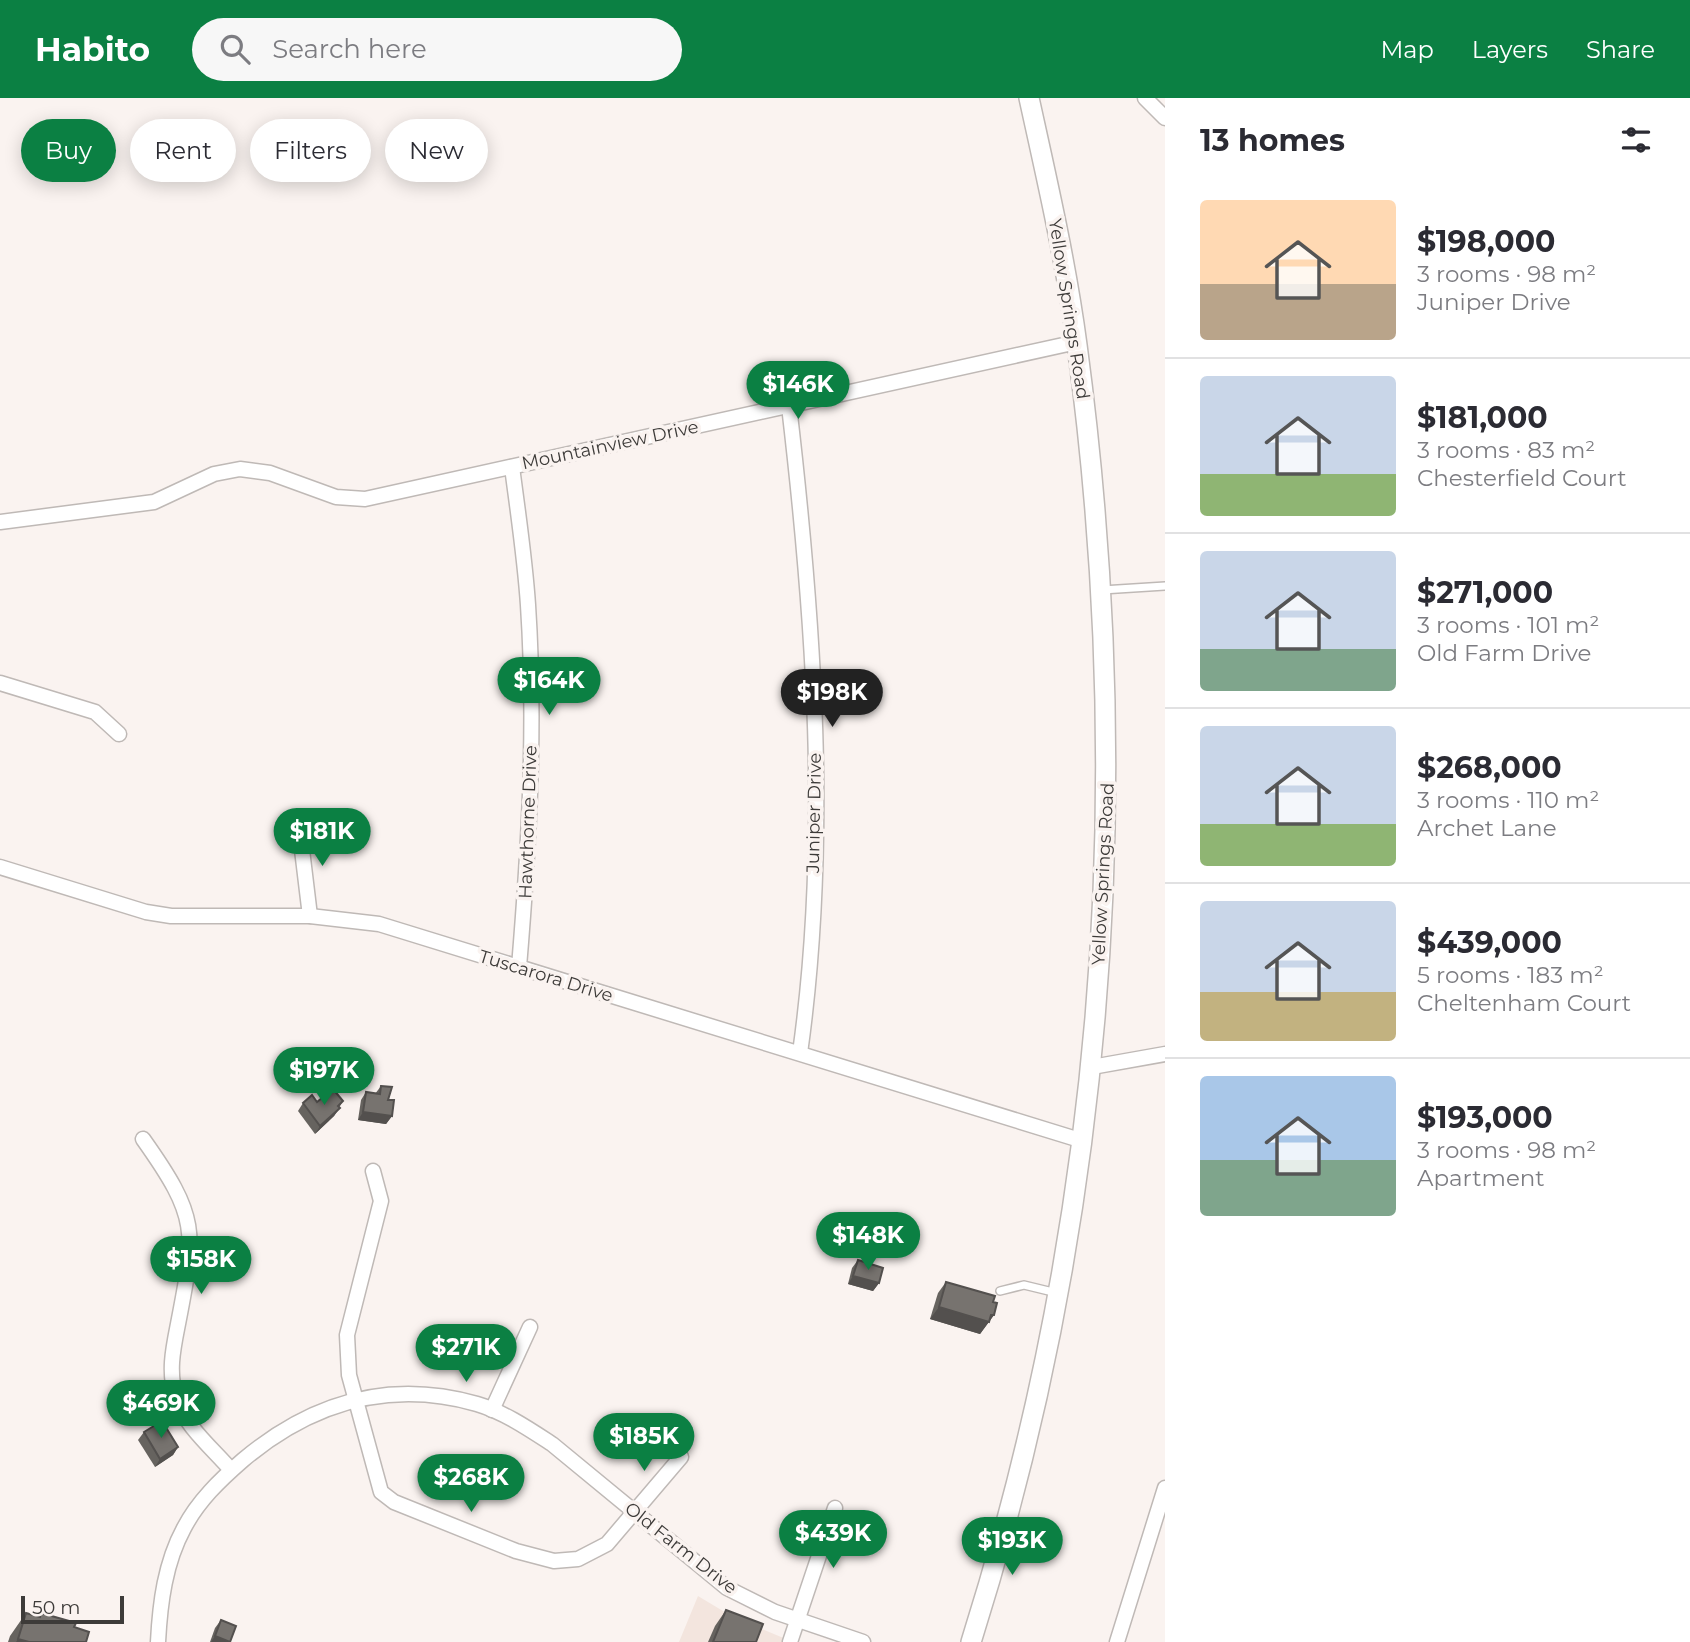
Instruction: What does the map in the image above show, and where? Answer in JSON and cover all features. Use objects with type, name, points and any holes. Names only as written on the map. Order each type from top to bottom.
[{"type":"main road","name":"Yellow Springs Road","points":[[971,1642],[997,1556],[1033,1411],[1058,1293],[1083,1141],[1092,1067],[1108,781],[1101,590],[1077,342],[1056,220],[1029,98]]},
{"type":"street","points":[[1145,98],[1165,118]]},
{"type":"street","name":"Mountainview Drive","points":[[0,522],[154,502],[215,474],[240,469],[270,473],[336,497],[365,499],[1077,342]]},
{"type":"street","name":"Juniper Drive","points":[[789,406],[808,586],[815,716],[814,864],[800,1053]]},
{"type":"street","name":"Hawthorne Drive","points":[[512,467],[528,603],[531,663],[531,785],[519,967]]},
{"type":"street","points":[[0,683],[95,712],[119,734]]},
{"type":"street","points":[[299,825],[310,916]]},
{"type":"street","name":"Tuscarora Drive","points":[[0,867],[146,912],[171,916],[310,916],[379,924],[1083,1141]]},
{"type":"street","points":[[1092,1067],[1165,1054]]},
{"type":"street","points":[[143,1139],[169,1176],[190,1228],[189,1266],[171,1357],[176,1400],[187,1419],[231,1470]]},
{"type":"street","points":[[373,1171],[381,1201],[347,1335],[349,1375],[373,1474],[381,1492],[394,1502],[516,1551],[554,1561],[578,1559],[600,1549],[681,1457]]},
{"type":"street","points":[[492,1410],[530,1327]]},
{"type":"street","name":"Old Farm Drive","points":[[158,1642],[160,1608],[175,1548],[200,1502],[231,1470],[284,1428],[356,1399],[422,1395],[476,1404],[492,1410],[552,1444],[727,1588],[797,1621],[863,1642]]},
{"type":"street","points":[[1116,1642],[1165,1488]]},
{"type":"street","points":[[790,1642],[835,1508]]},
{"type":"lane","points":[[1101,590],[1165,586]]},
{"type":"lane","points":[[1000,1291],[1024,1285],[1058,1293]]},
{"type":"shaded area","points":[[698,1596],[733,1617],[793,1642],[679,1642]]},
{"type":"building","points":[[381,1086],[392,1087],[388,1100],[394,1100],[392,1116],[363,1112],[366,1092],[380,1094]]},
{"type":"building","points":[[333,1089],[343,1101],[338,1106],[340,1108],[320,1126],[303,1103],[312,1095],[317,1102]]},
{"type":"building","points":[[858,1260],[883,1268],[879,1283],[853,1276]]},
{"type":"building","points":[[946,1282],[995,1296],[993,1302],[997,1303],[989,1322],[939,1307]]},
{"type":"building","points":[[162,1421],[178,1447],[160,1459],[144,1432]]},
{"type":"building","points":[[726,1610],[763,1624],[756,1642],[713,1642]]},
{"type":"building","points":[[26,1613],[40,1617],[41,1613],[76,1623],[74,1627],[89,1632],[86,1642],[29,1642],[18,1639]]},
{"type":"building","points":[[221,1620],[236,1626],[230,1642],[215,1636]]}]
